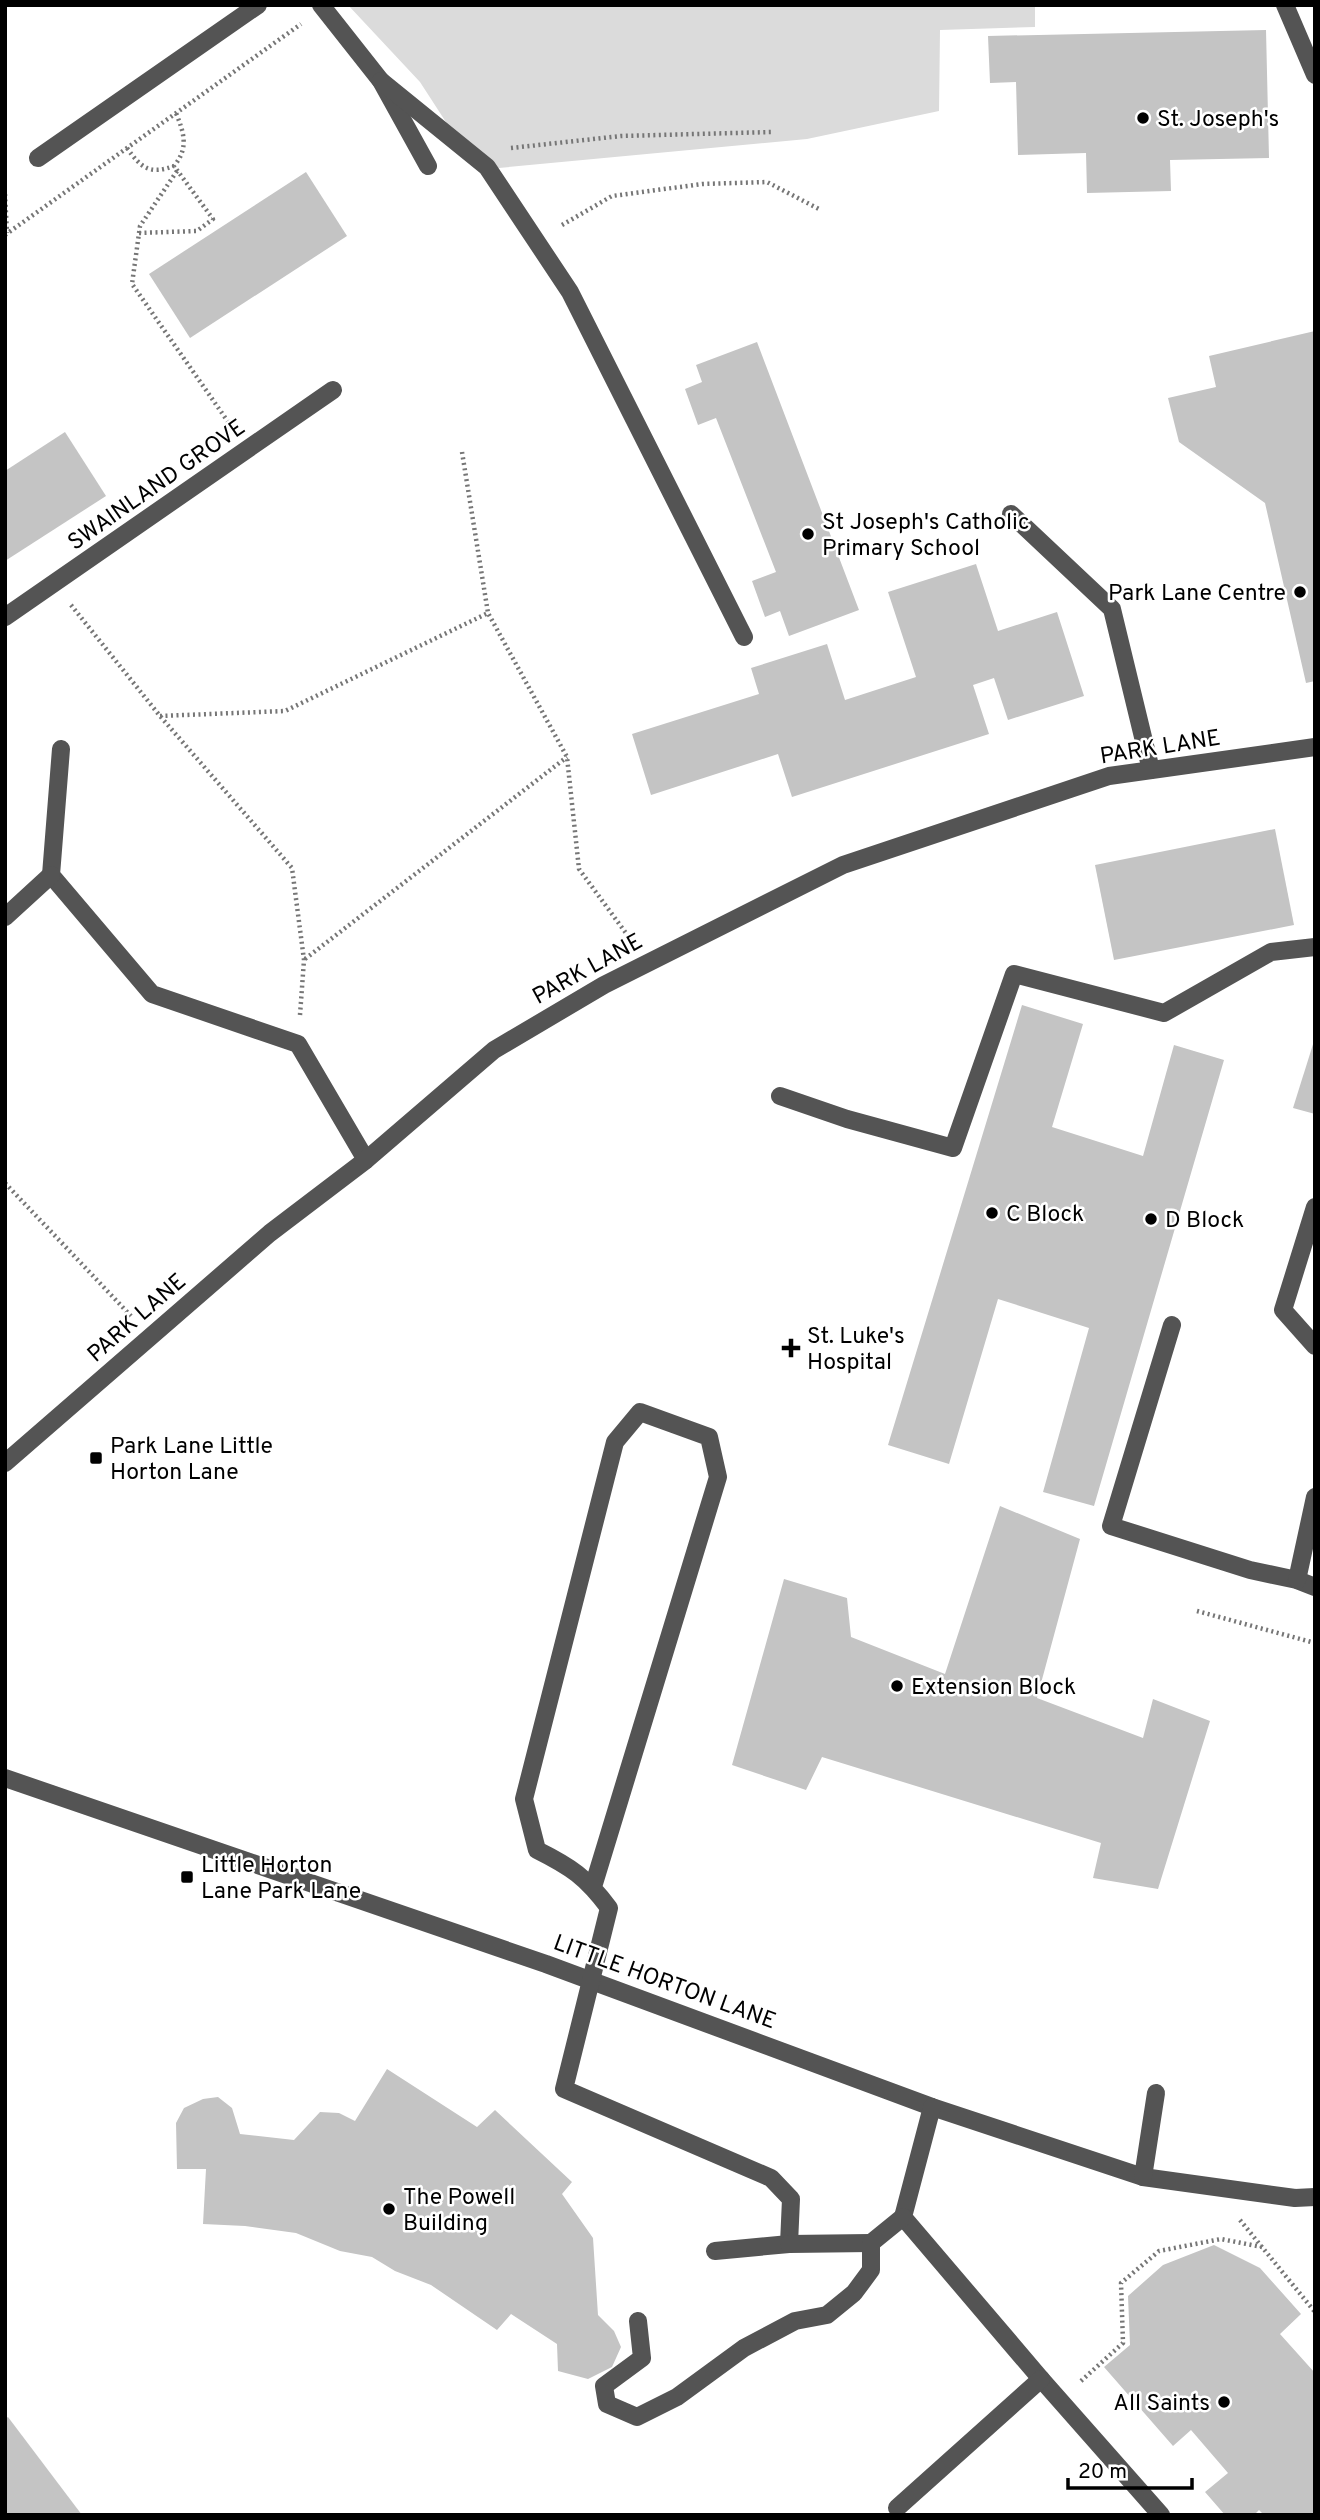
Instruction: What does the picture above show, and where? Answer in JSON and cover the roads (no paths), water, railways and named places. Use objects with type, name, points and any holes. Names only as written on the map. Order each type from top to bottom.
[{"type":"street","points":[[38,158],[258,5]]},
{"type":"street","points":[[1285,5],[1315,75]]},
{"type":"street","points":[[322,7],[381,81],[428,166]]},
{"type":"street","points":[[381,81],[487,167],[569,292],[744,637]]},
{"type":"street","name":"SWAINLAND GROVE","points":[[5,617],[55,585],[333,390]]},
{"type":"street","points":[[1011,514],[1112,609],[1151,770]]},
{"type":"street","name":"PARK LANE","points":[[5,1463],[270,1233],[366,1160],[494,1050],[647,962],[844,865],[1109,776],[1315,747]]},
{"type":"street","points":[[5,917],[51,875],[61,749]]},
{"type":"street","points":[[51,875],[152,994],[298,1044],[366,1160]]},
{"type":"street","points":[[780,1096],[847,1119],[953,1149],[1014,974],[1164,1013],[1271,952],[1315,947]]},
{"type":"street","points":[[1315,1207],[1283,1310],[1315,1346]]},
{"type":"street","points":[[1171,1325],[1111,1526],[1250,1570],[1297,1580],[1315,1587]]},
{"type":"street","points":[[593,1887],[718,1477],[709,1437],[640,1412],[615,1442],[524,1799],[537,1850],[573,1868],[593,1887],[609,1908],[564,2089],[771,2178],[791,2199],[789,2244]]},
{"type":"street","points":[[1297,1580],[1315,1497]]},
{"type":"street","name":"LITTLE HORTON LANE","points":[[5,1778],[592,1980],[932,2107],[1143,2177],[1295,2198],[1315,2197]]},
{"type":"street","points":[[1143,2177],[1156,2094]]},
{"type":"street","points":[[715,2251],[789,2244],[871,2243],[903,2217],[932,2107]]},
{"type":"street","points":[[903,2217],[1161,2515]]},
{"type":"street","points":[[638,2321],[642,2358],[604,2386],[607,2404],[637,2417],[677,2397],[744,2348],[795,2321],[827,2315],[854,2293],[872,2270],[871,2243]]},
{"type":"street","points":[[897,2508],[1041,2379]]},
{"type":"place","name":"St. Joseph's","points":[[1143,118]]},
{"type":"place","name":"St Joseph's Catholic Primary School","points":[[808,534]]},
{"type":"place","name":"Park Lane Centre","points":[[1300,592]]},
{"type":"place","name":"C Block","points":[[992,1213]]},
{"type":"place","name":"D Block","points":[[1151,1219]]},
{"type":"place","name":"St. Luke's Hospital","points":[[791,1348]]},
{"type":"place","name":"Park Lane Little Horton Lane","points":[[96,1458]]},
{"type":"place","name":"Extension Block","points":[[897,1686]]},
{"type":"place","name":"Little Horton Lane Park Lane","points":[[187,1877]]},
{"type":"place","name":"The Powell Building","points":[[389,2209]]},
{"type":"place","name":"All Saints","points":[[1224,2402]]}]
